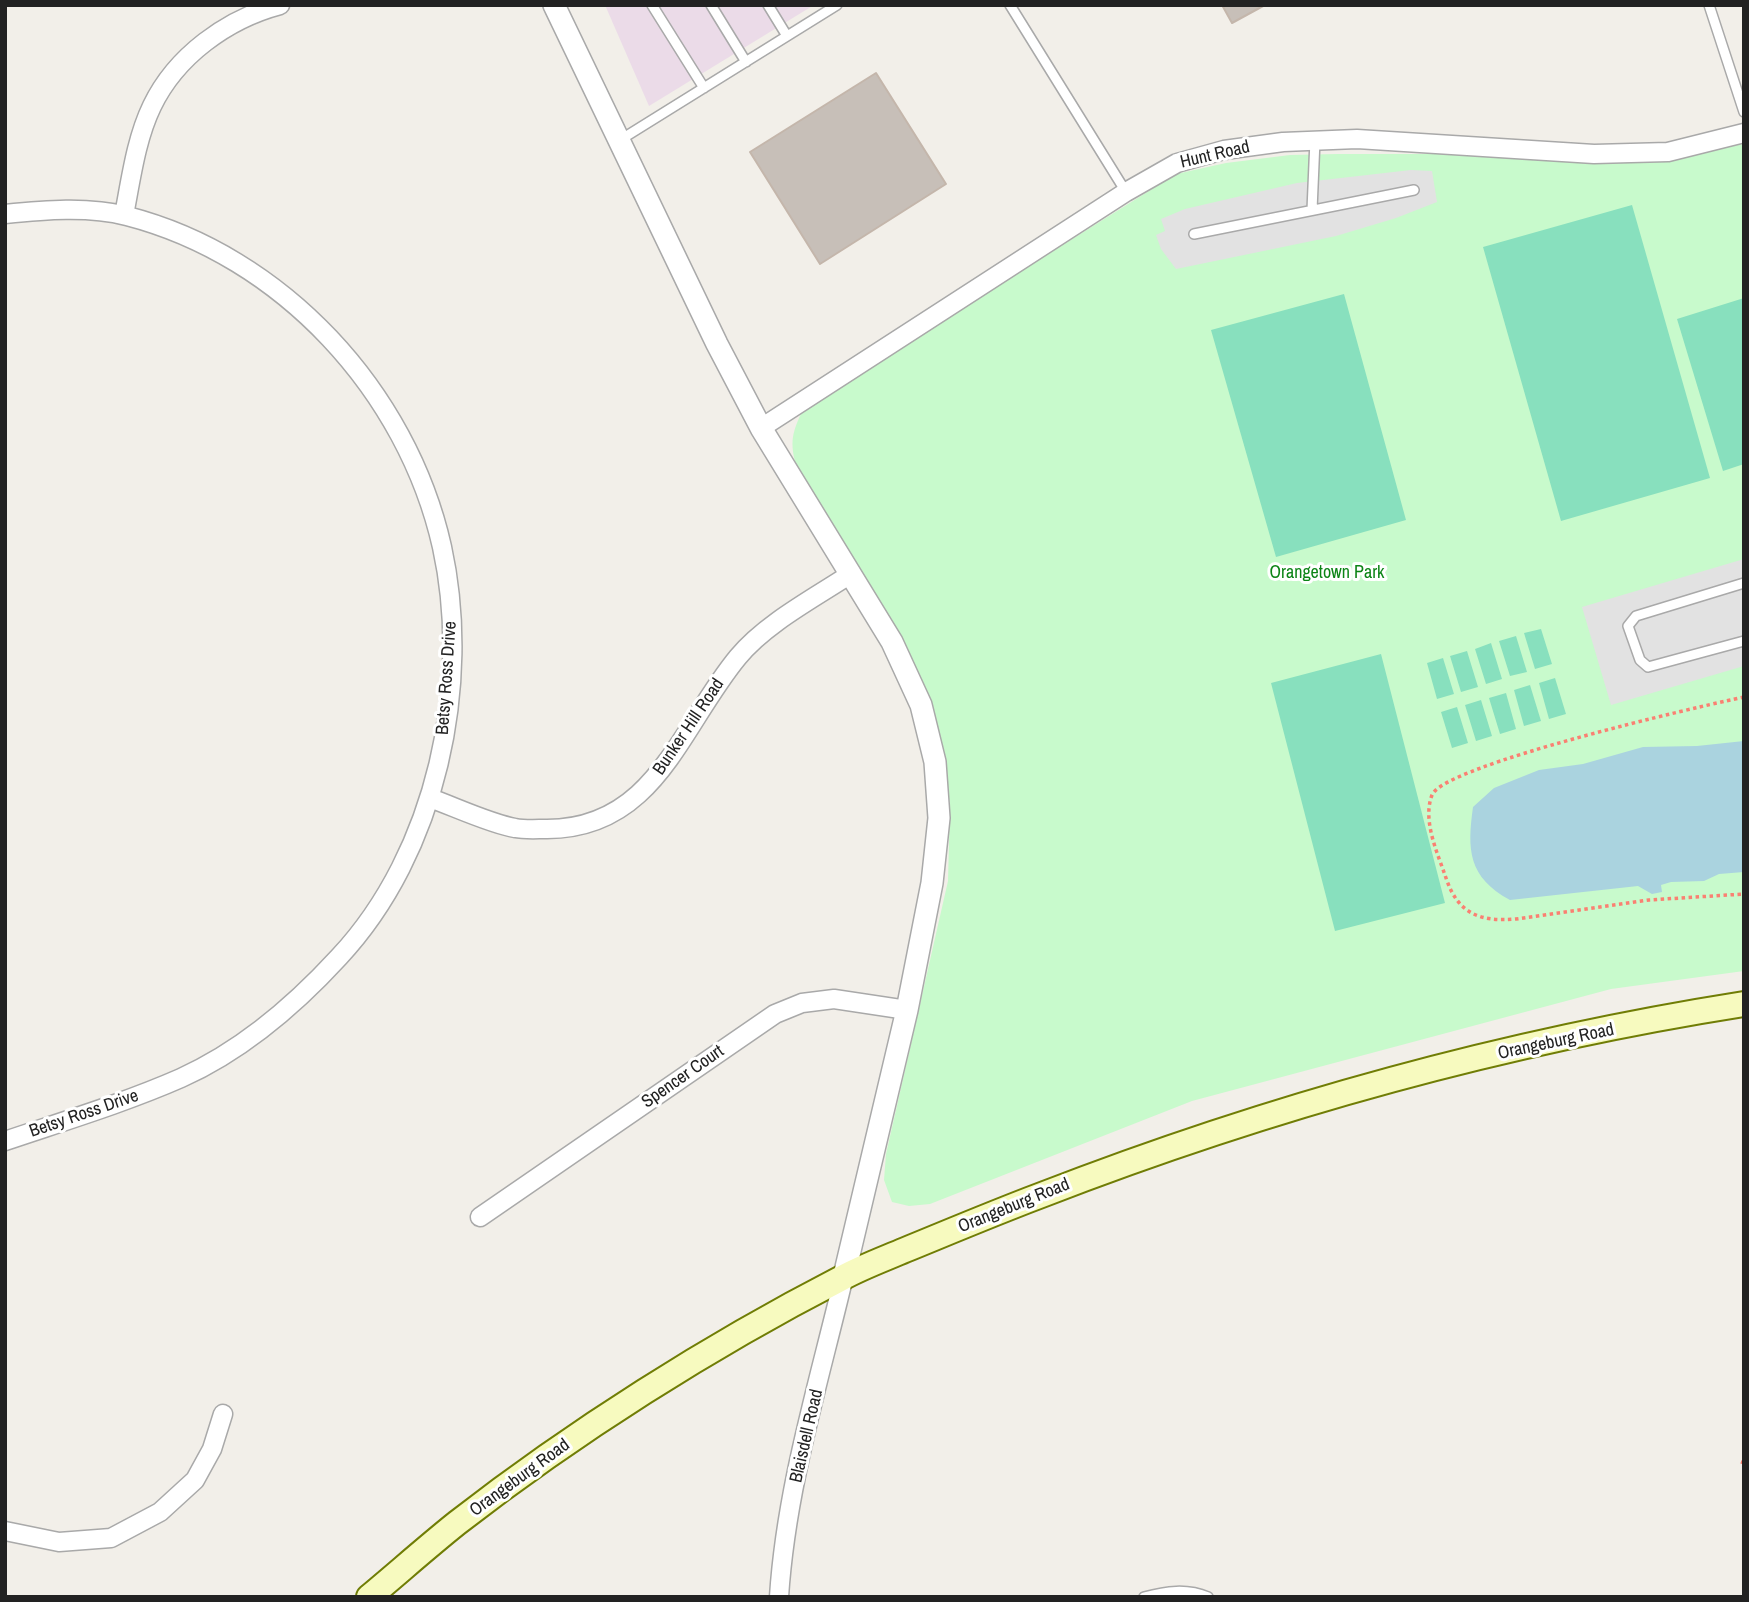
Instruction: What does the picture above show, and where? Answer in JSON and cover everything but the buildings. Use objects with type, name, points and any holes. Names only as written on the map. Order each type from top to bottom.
[{"type":"main road","name":"Orangeburg Road","points":[[369,1597],[457,1523],[589,1429],[716,1348],[844,1276],[982,1218],[1117,1166],[1251,1121],[1392,1080],[1543,1044],[1744,1004]]},
{"type":"street","points":[[124,215],[138,146],[152,105],[180,64],[218,32],[280,5]]},
{"type":"street","points":[[554,5],[717,344],[761,428],[892,642],[921,705],[935,762],[939,818],[932,883],[907,1010],[844,1276]]},
{"type":"street","name":"Hunt Road","points":[[761,428],[1126,192],[1189,159],[1224,150],[1283,142],[1357,139],[1594,155],[1668,152],[1744,133]]},
{"type":"street","name":"Betsy Ross Drive","points":[[5,214],[84,211],[124,215],[179,233],[228,256],[277,289],[320,327],[361,374],[396,429],[422,484],[441,545],[451,603],[452,661],[442,749],[430,798],[405,857],[379,905],[341,955],[295,1000],[242,1043],[183,1077],[5,1141]]},
{"type":"street","name":"Bunker Hill Road","points":[[430,798],[516,828],[572,829],[620,810],[658,777],[709,695],[740,654],[773,626],[849,575]]},
{"type":"street","name":"Spencer Court","points":[[480,1217],[775,1014],[802,1003],[834,999],[907,1010]]},
{"type":"street","name":"Blaisdell Road","points":[[779,1597],[781,1559],[798,1469],[844,1276]]},
{"type":"street","points":[[5,1531],[59,1542],[111,1538],[160,1512],[195,1480],[212,1449],[223,1414]]},
{"type":"lane","points":[[652,5],[704,88]]},
{"type":"lane","points":[[711,5],[746,62]]},
{"type":"lane","points":[[768,5],[787,36]]},
{"type":"lane","points":[[1010,5],[1126,192]]},
{"type":"lane","points":[[1709,5],[1744,112]]},
{"type":"lane","points":[[620,140],[832,6]]},
{"type":"lane","points":[[1312,210],[1315,140]]},
{"type":"lane","points":[[1195,234],[1414,190]]},
{"type":"lane","points":[[1744,583],[1636,617],[1628,626],[1640,660],[1648,667],[1744,641]]},
{"type":"lane","points":[[1144,1597],[1164,1591],[1195,1591],[1208,1597]]},
{"type":"path","points":[[1744,697],[1590,733],[1460,776],[1439,786],[1432,795],[1429,813],[1430,826],[1449,886],[1459,905],[1482,918],[1516,919],[1649,900],[1744,894]]},
{"type":"path","points":[[1742,1464],[1744,1458]]},
{"type":"shaded area","points":[[605,5],[814,5],[649,106]]},
{"type":"shaded area","points":[[1411,170],[1432,171],[1437,202],[1336,236],[1176,269],[1161,249],[1156,235],[1165,231],[1161,219],[1185,209],[1297,183]]},
{"type":"shaded area","points":[[1744,559],[1744,666],[1611,705],[1582,607]]},
{"type":"green space","name":"Orangetown Park","points":[[1744,144],[1744,971],[1611,989],[1192,1101],[930,1204],[909,1206],[892,1202],[884,1180],[886,1154],[948,881],[950,804],[934,711],[901,636],[797,469],[793,437],[804,407],[1176,174],[1226,163],[1290,155],[1459,154],[1631,163]]},
{"type":"green space","points":[[1632,205],[1710,478],[1561,521],[1483,247]]},
{"type":"green space","points":[[1344,294],[1406,520],[1276,557],[1211,330]]},
{"type":"green space","points":[[1744,298],[1744,464],[1723,471],[1677,319]]},
{"type":"green space","points":[[1541,629],[1552,664],[1535,669],[1524,633]]},
{"type":"green space","points":[[1516,636],[1527,672],[1510,676],[1499,641]]},
{"type":"green space","points":[[1491,643],[1502,679],[1486,684],[1475,649]]},
{"type":"green space","points":[[1467,651],[1478,687],[1461,692],[1450,656]]},
{"type":"green space","points":[[1381,654],[1445,903],[1335,931],[1271,683]]},
{"type":"green space","points":[[1443,658],[1454,694],[1437,699],[1427,663]]},
{"type":"green space","points":[[1555,678],[1566,714],[1549,719],[1539,683]]},
{"type":"green space","points":[[1530,685],[1541,721],[1524,726],[1514,690]]},
{"type":"green space","points":[[1506,693],[1516,729],[1500,734],[1489,698]]},
{"type":"green space","points":[[1481,700],[1492,736],[1476,741],[1465,705]]},
{"type":"green space","points":[[1457,707],[1468,743],[1452,748],[1441,712]]},
{"type":"water","points":[[1744,741],[1744,872],[1719,874],[1704,881],[1671,882],[1661,885],[1662,892],[1652,894],[1638,886],[1510,900],[1496,891],[1478,872],[1470,836],[1473,807],[1494,788],[1539,770],[1583,764],[1643,747],[1697,746]]}]
